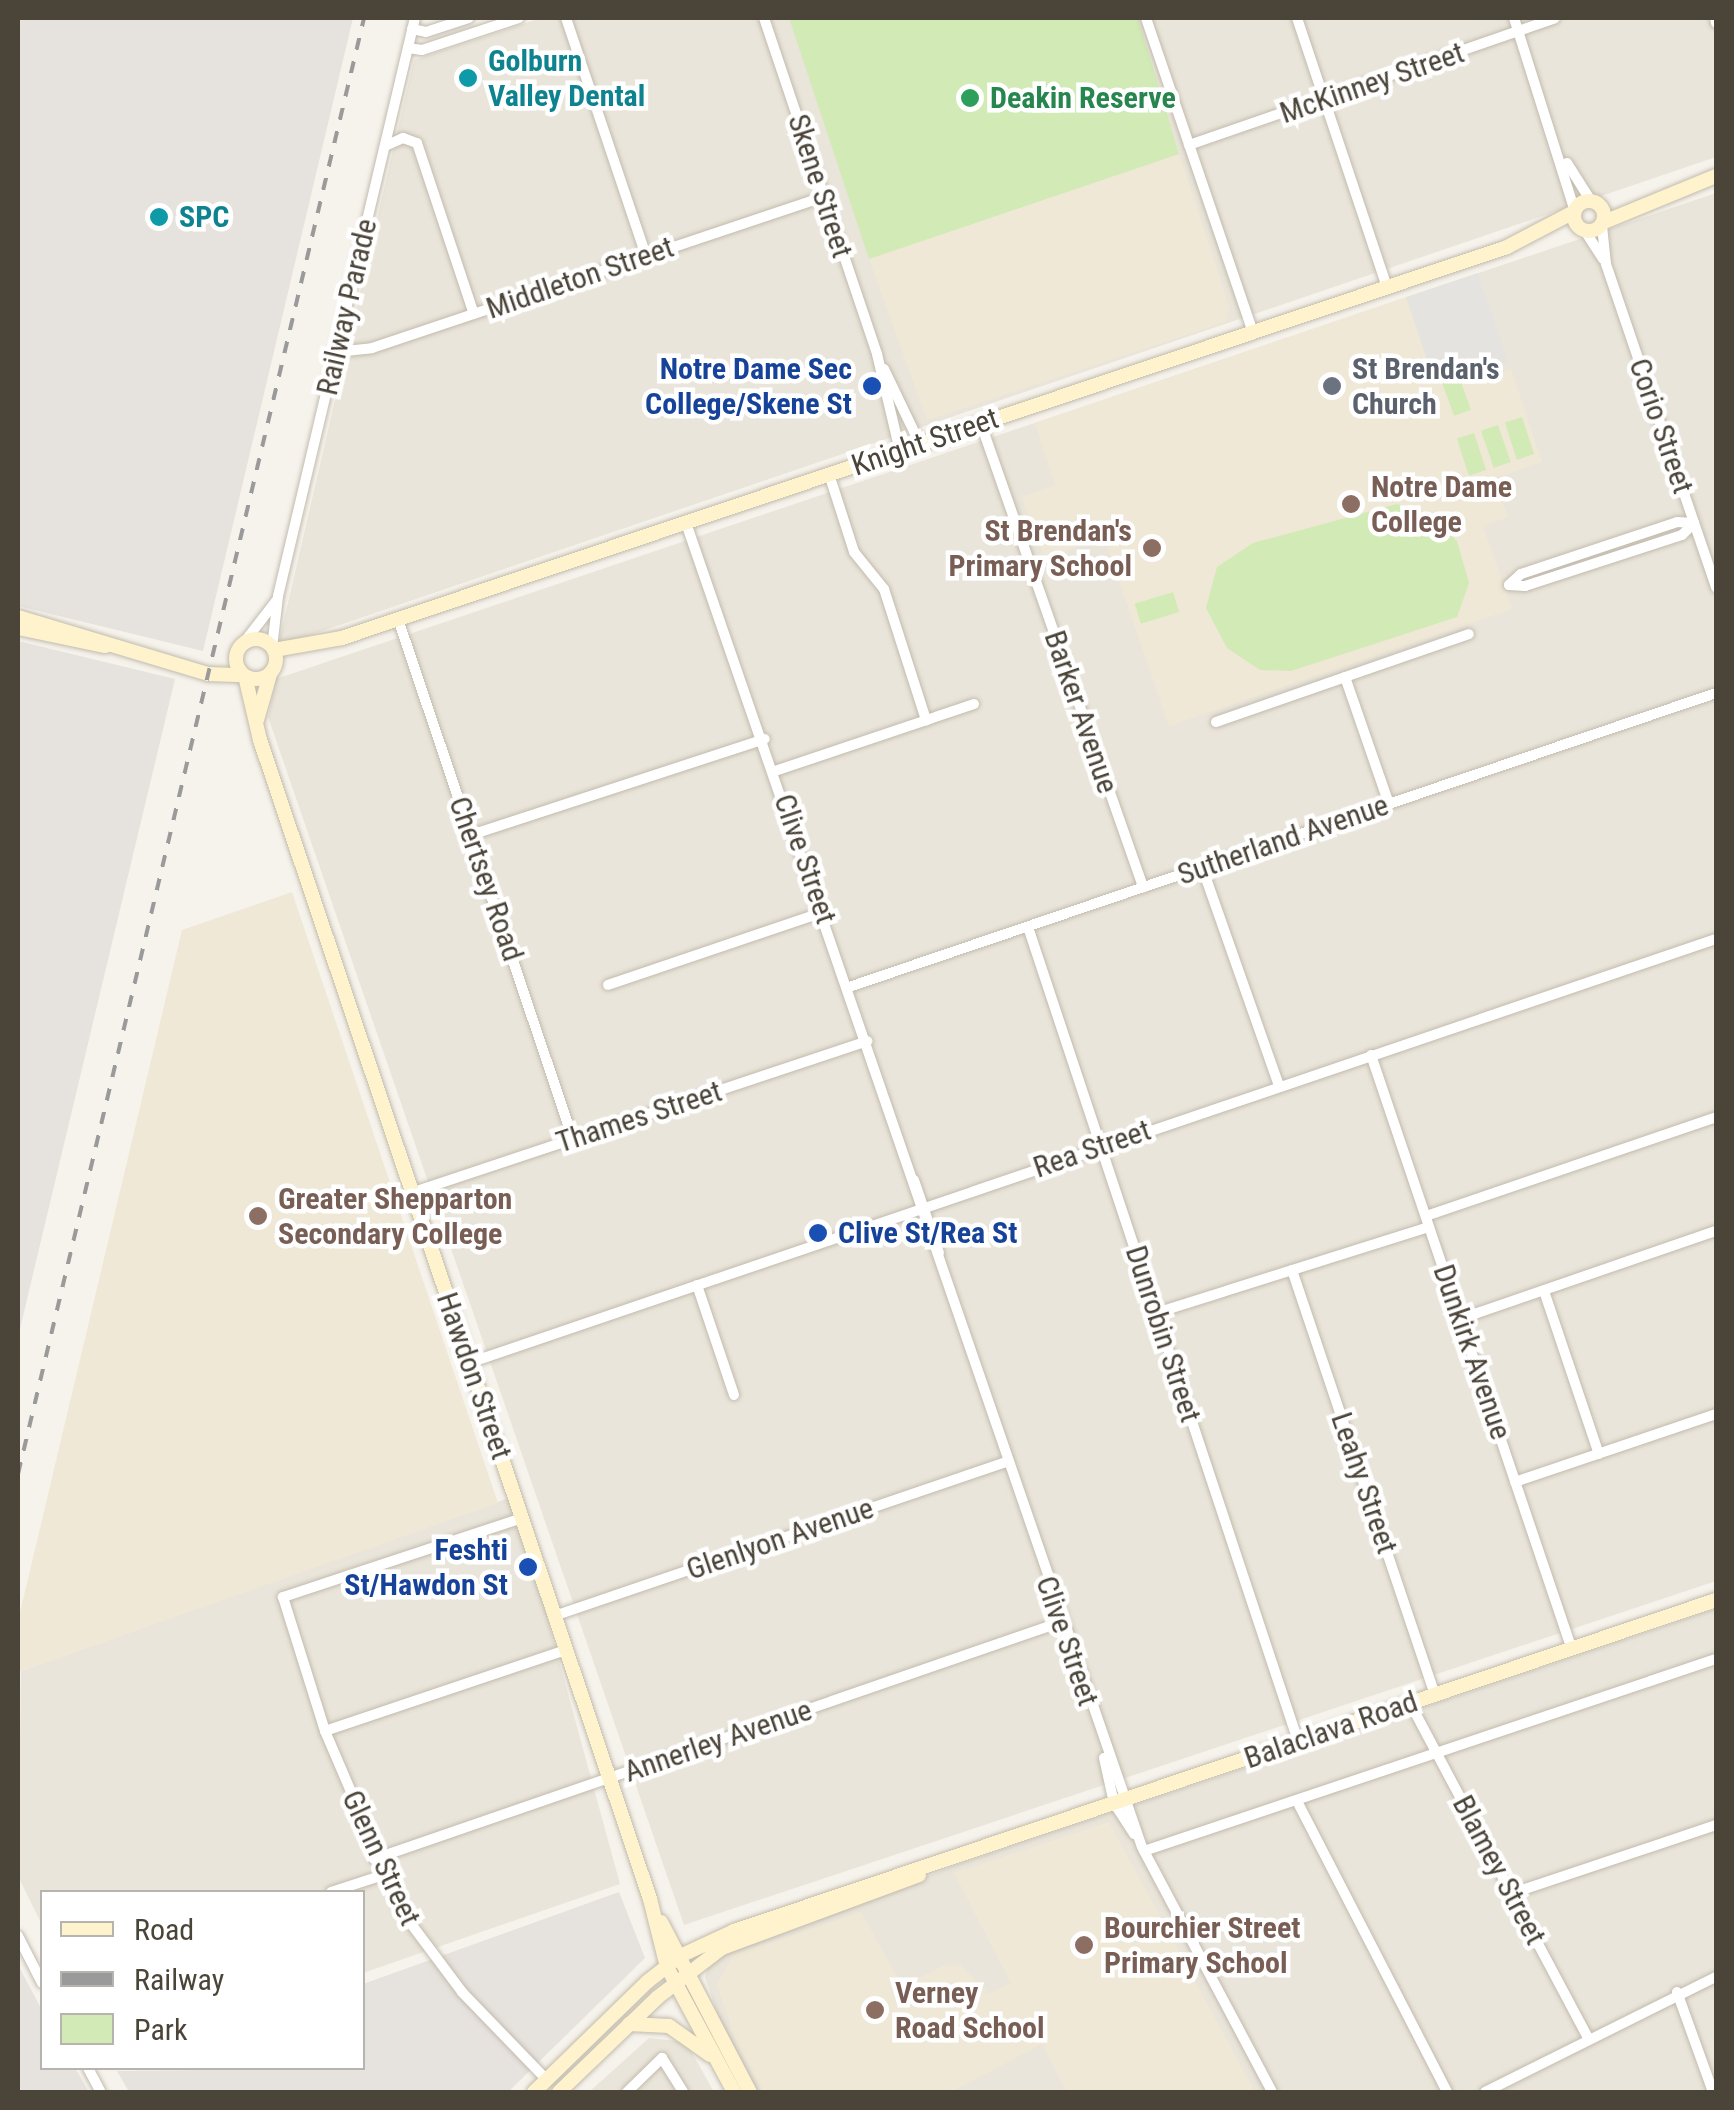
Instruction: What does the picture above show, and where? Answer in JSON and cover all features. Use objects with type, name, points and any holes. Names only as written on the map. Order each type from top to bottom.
[{"type":"street","points":[[414,23],[426,32],[470,18]]},
{"type":"street","points":[[408,48],[422,50],[519,18]]},
{"type":"street","points":[[566,18],[646,256]]},
{"type":"street","name":"Skene Street","points":[[764,18],[877,354],[900,451]]},
{"type":"street","points":[[1146,18],[1252,332]]},
{"type":"street","points":[[1296,18],[1387,287]]},
{"type":"street","points":[[1514,18],[1582,230]]},
{"type":"street","name":"McKinney Street","points":[[1189,145],[1555,18]]},
{"type":"street","name":"Railway Parade","points":[[273,649],[278,596],[414,23]]},
{"type":"street","points":[[385,146],[403,138],[418,143],[474,314]]},
{"type":"street","points":[[1556,145],[1595,203],[1603,224],[1659,195],[1716,176]]},
{"type":"street","points":[[1595,203],[1659,195]]},
{"type":"street","name":"Middleton Street","points":[[336,352],[361,351],[822,197]]},
{"type":"street","name":"Knight Street","points":[[1507,247],[1595,203]]},
{"type":"street","name":"Knight Street","points":[[18,621],[182,665],[244,676],[272,671],[342,638],[1252,332],[1507,247],[1603,224]]},
{"type":"street","name":"Corio Street","points":[[1603,224],[1606,264],[1716,588]]},
{"type":"street","name":"Corio Street","points":[[1582,230],[1606,264]]},
{"type":"street","name":"Skene Street","points":[[877,354],[920,444]]},
{"type":"street","name":"Barker Avenue","points":[[981,424],[1143,888]]},
{"type":"street","points":[[830,474],[854,552],[884,589],[926,720]]},
{"type":"street","name":"Clive Street","points":[[690,521],[1121,1801],[1272,2092]]},
{"type":"street","points":[[1678,522],[1694,523],[1682,535],[1526,586],[1509,585],[1522,574],[1678,522]]},
{"type":"street","name":"Railway Parade","points":[[239,651],[278,596]]},
{"type":"street","name":"Chertsey Road","points":[[398,620],[572,1139]]},
{"type":"street","points":[[1216,722],[1468,634]]},
{"type":"street","name":"Knight Street","points":[[182,665],[221,665],[258,640],[273,649],[342,638]]},
{"type":"street","name":"Hawdon Street","points":[[260,740],[258,708],[272,671],[273,649]]},
{"type":"street","name":"Hawdon Street","points":[[239,651],[260,740],[650,1899],[667,1968],[734,2092]]},
{"type":"street","points":[[1344,676],[1389,804]]},
{"type":"street","name":"Sutherland Avenue","points":[[849,987],[1716,693]]},
{"type":"street","points":[[775,771],[974,704]]},
{"type":"street","points":[[471,834],[765,739]]},
{"type":"street","points":[[1202,867],[1280,1086]]},
{"type":"street","points":[[608,985],[824,912]]},
{"type":"street","name":"Dunrobin Street","points":[[1028,926],[1298,1741]]},
{"type":"street","name":"Rea Street","points":[[469,1363],[1716,939]]},
{"type":"street","name":"Thames Street","points":[[411,1193],[868,1041]]},
{"type":"street","name":"Dunkirk Avenue","points":[[1372,1055],[1572,1650]]},
{"type":"street","points":[[1156,1313],[1292,1270],[1716,1117]]},
{"type":"street","points":[[1460,1320],[1716,1231]]},
{"type":"street","name":"Leahy Street","points":[[1292,1270],[1435,1695]]},
{"type":"street","points":[[697,1285],[734,1395]]},
{"type":"street","points":[[1544,1291],[1599,1454]]},
{"type":"street","points":[[1515,1482],[1716,1414]]},
{"type":"street","name":"Glenlyon Avenue","points":[[554,1616],[1007,1462]]},
{"type":"street","name":"Glenn Street","points":[[522,1518],[283,1597],[325,1731],[382,1874],[428,1951],[547,2080]]},
{"type":"street","name":"Balaclava Road","points":[[559,2092],[674,1985],[722,1948],[1121,1801],[1716,1600]]},
{"type":"street","name":"Annerley Avenue","points":[[374,1859],[1061,1622]]},
{"type":"street","points":[[325,1731],[566,1650]]},
{"type":"street","name":"Balaclava Road","points":[[1143,1849],[1299,1804],[1313,1794],[1716,1659]]},
{"type":"street","name":"Blamey Street","points":[[1410,1704],[1588,2038]]},
{"type":"street","points":[[1299,1804],[1447,2092]]},
{"type":"street","points":[[1512,1894],[1716,1825]]},
{"type":"street","name":"Balaclava Road","points":[[680,1956],[835,1895],[947,1862]]},
{"type":"street","points":[[337,1890],[382,1874]]},
{"type":"street","name":"Hawdon Street","points":[[650,1899],[750,2092]]},
{"type":"street","points":[[18,1936],[40,1979]]},
{"type":"street","points":[[534,2092],[680,1956]]},
{"type":"street","points":[[1485,2092],[1677,1992],[1716,1977]]},
{"type":"street","points":[[1677,1992],[1713,2092]]},
{"type":"street","points":[[630,2024],[669,2026],[718,2062]]},
{"type":"street","points":[[627,2092],[662,2058],[683,2092]]},
{"type":"street","points":[[89,2070],[101,2092]]},
{"type":"shaded area","name":"SPC","points":[[18,18],[353,18],[203,651],[18,606]]},
{"type":"shaded area","points":[[541,18],[1716,18],[1716,157],[278,646],[414,60]]},
{"type":"shaded area","points":[[1179,154],[1229,307],[1226,322],[927,420],[869,259]]},
{"type":"shaded area","points":[[1716,193],[1716,1581],[684,1925],[268,717],[276,679]]},
{"type":"shaded area","points":[[1478,273],[1508,361],[1474,373],[1458,356],[1429,365],[1406,297]]},
{"type":"shaded area","name":"Notre Dame College","points":[[1406,297],[1429,365],[1458,356],[1468,383],[1511,369],[1542,462],[1495,478],[1508,517],[1483,526],[1512,609],[1169,726],[1104,537],[1045,559],[1022,497],[1055,485],[1035,423]]},
{"type":"shaded area","points":[[18,641],[175,679],[18,1337]]},
{"type":"shaded area","name":"Greater Shepparton Secondary College","points":[[292,892],[498,1503],[18,1672],[18,1621],[182,930]]},
{"type":"shaded area","points":[[514,1496],[620,1884],[365,1972],[365,1890],[40,1890],[40,1921],[18,1876],[21,1671]]},
{"type":"shaded area","points":[[1716,1609],[1716,2092],[757,2092],[723,2029],[705,1977],[708,1964],[730,1950],[957,1865]]},
{"type":"shaded area","points":[[1109,1822],[1255,2092],[1067,2092],[1042,2044],[951,2092],[763,2092],[735,2039],[717,1984],[733,1955],[861,1912],[903,1987],[942,1966],[960,1965],[989,1994],[1011,1983],[954,1873]]},
{"type":"shaded area","points":[[619,1892],[645,1958],[508,2092],[129,2092],[117,2071],[365,2070],[365,1983]]},
{"type":"shaded area","points":[[18,1965],[40,2006],[40,2070],[76,2070],[89,2092],[18,2092]]},
{"type":"shaded area","points":[[649,2038],[686,2042],[714,2092],[589,2092]]},
{"type":"green space","name":"Deakin Reserve","points":[[789,18],[1138,18],[1179,154],[869,259]]},
{"type":"green space","points":[[1458,374],[1471,410],[1454,416],[1441,380]]},
{"type":"green space","points":[[1522,417],[1534,454],[1517,460],[1505,423]]},
{"type":"green space","points":[[1498,425],[1511,462],[1494,468],[1481,431]]},
{"type":"green space","points":[[1474,433],[1486,470],[1469,476],[1457,439]]},
{"type":"green space","points":[[1397,504],[1428,514],[1457,541],[1469,583],[1457,617],[1291,671],[1260,670],[1227,648],[1206,608],[1217,567],[1253,543]]},
{"type":"green space","points":[[1173,592],[1179,612],[1141,624],[1135,604]]},
{"type":"railway","points":[[18,1474],[364,18]]},
{"type":"place","name":"Golburn Valley Dental","points":[[468,78]]},
{"type":"place","name":"Deakin Reserve","points":[[970,98]]},
{"type":"place","name":"SPC","points":[[159,217]]},
{"type":"place","name":"Notre Dame Sec College/Skene St","points":[[872,386]]},
{"type":"place","name":"St Brendan's Church","points":[[1332,386]]},
{"type":"place","name":"Notre Dame College","points":[[1351,504]]},
{"type":"place","name":"St Brendan's Primary School","points":[[1152,548]]},
{"type":"place","name":"Greater Shepparton Secondary College","points":[[258,1216]]},
{"type":"place","name":"Clive St/Rea St","points":[[818,1233]]},
{"type":"place","name":"Feshti St/Hawdon St","points":[[528,1567]]},
{"type":"place","name":"Bourchier Street Primary School","points":[[1084,1945]]},
{"type":"place","name":"Verney Road School","points":[[875,2010]]}]
